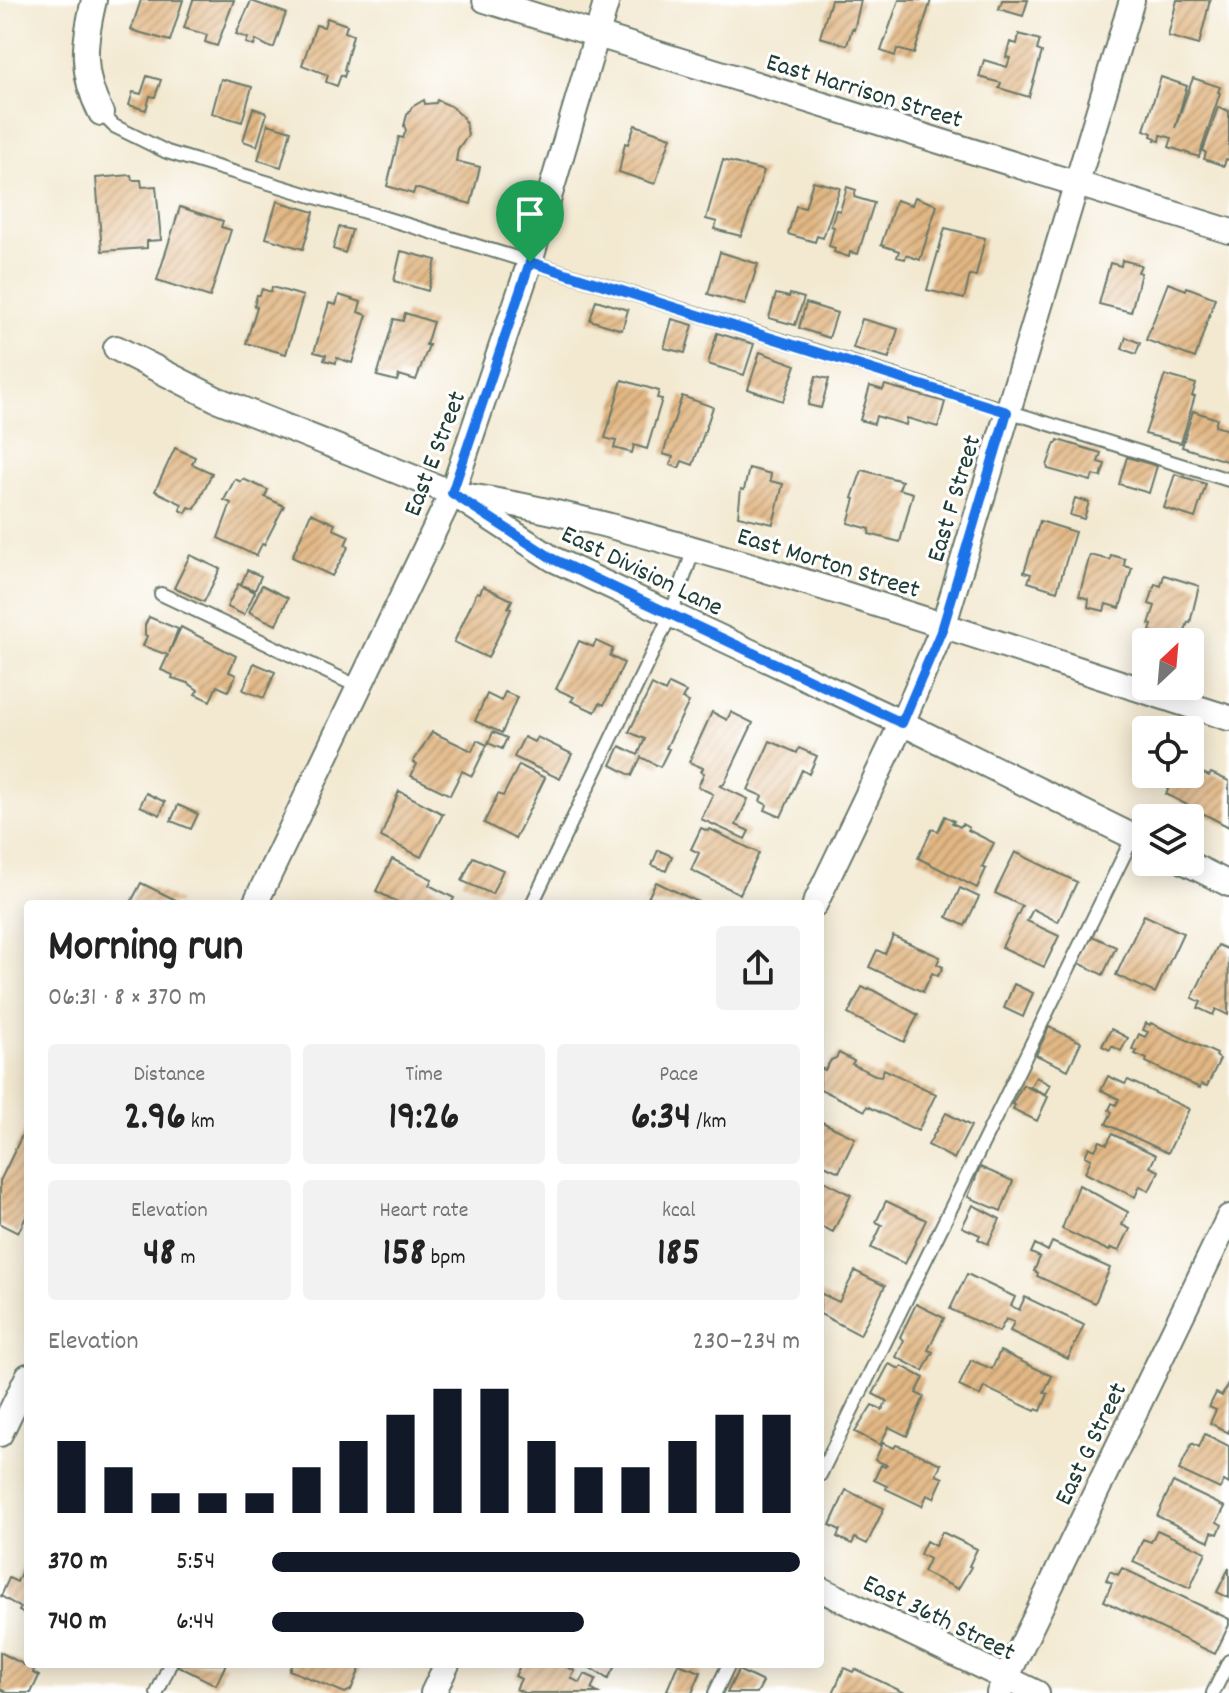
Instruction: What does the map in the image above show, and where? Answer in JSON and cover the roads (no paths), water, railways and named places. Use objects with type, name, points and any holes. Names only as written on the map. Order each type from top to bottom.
[{"type":"street","points":[[94,0],[85,65],[87,83],[101,113]]},
{"type":"street","name":"East Harrison Street","points":[[485,0],[1229,231]]},
{"type":"street","name":"East E Street","points":[[257,900],[452,493],[530,262],[607,0]]},
{"type":"street","name":"East F Street","points":[[817,900],[902,723],[943,627],[1132,0]]},
{"type":"street","name":"East Division Lane","points":[[116,348],[216,399],[452,493],[553,559],[902,723],[1132,836]]},
{"type":"street","name":"East Morton Street","points":[[452,493],[558,511],[694,549],[886,606],[1229,718]]},
{"type":"street","points":[[1204,872],[1229,884]]},
{"type":"street","name":"East G Street","points":[[1002,1685],[1229,1217]]},
{"type":"street","points":[[0,1434],[24,1384]]},
{"type":"street","name":"East 36th Street","points":[[824,1591],[1002,1685],[1037,1693]]},
{"type":"street","points":[[433,1693],[445,1668]]},
{"type":"lane","points":[[101,113],[122,131],[167,152],[1229,480]]},
{"type":"lane","points":[[534,900],[671,614],[694,549]]},
{"type":"lane","points":[[161,594],[359,687]]},
{"type":"lane","points":[[824,1467],[1132,856]]},
{"type":"lane","points":[[1213,1693],[1229,1661]]},
{"type":"lane","points":[[157,1693],[168,1668]]},
{"type":"lane","points":[[715,1693],[727,1668]]}]
